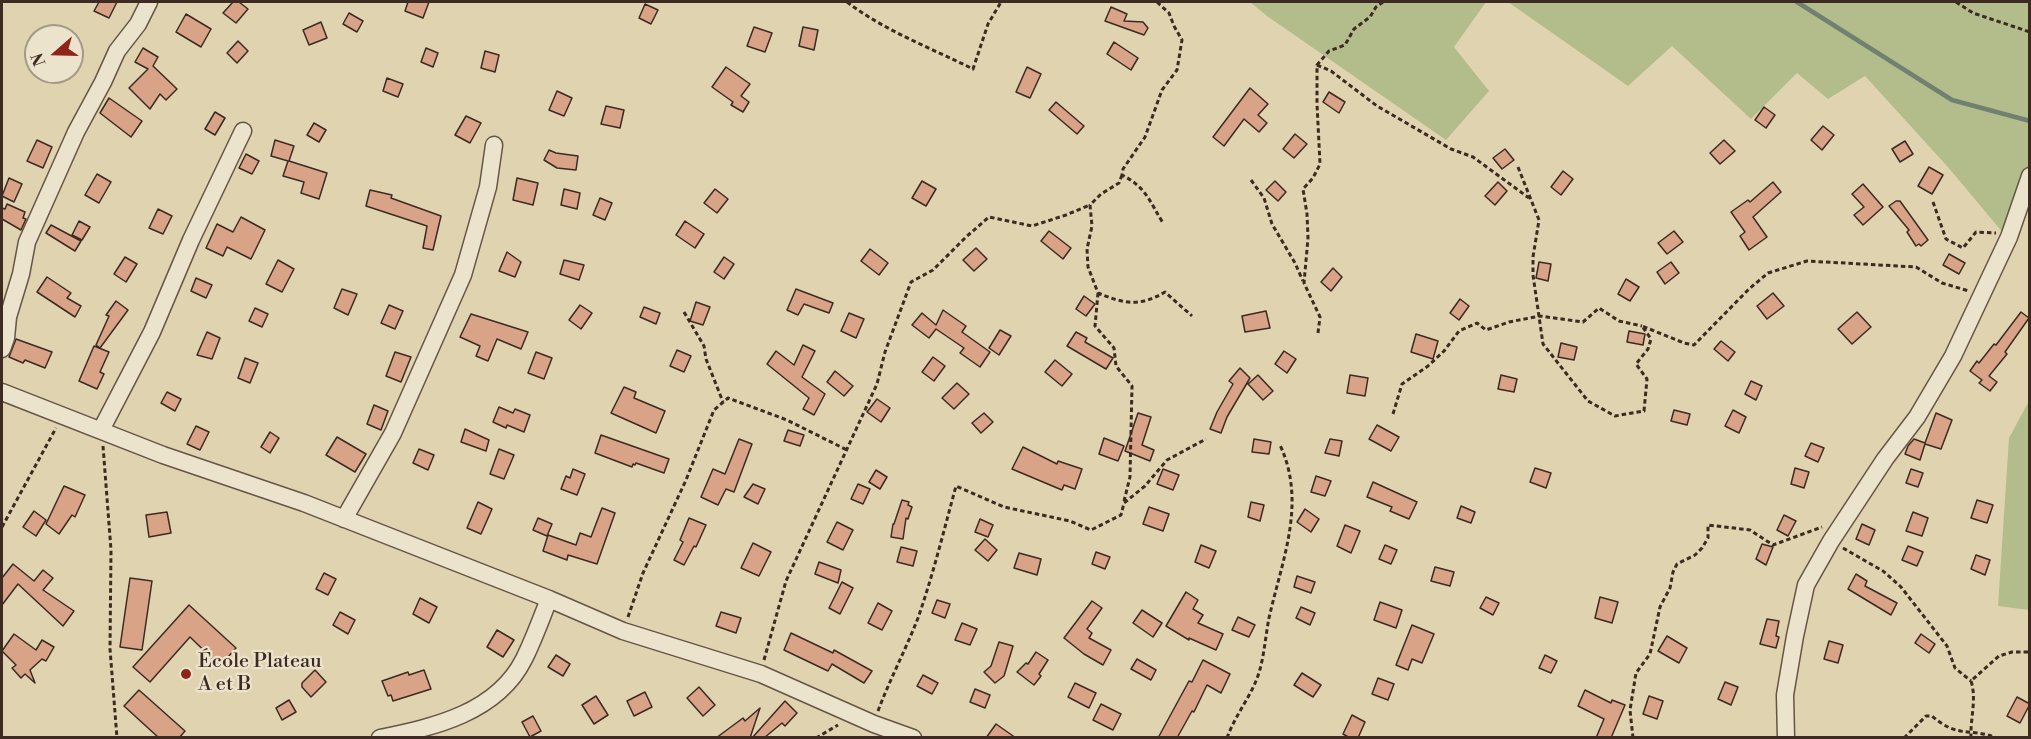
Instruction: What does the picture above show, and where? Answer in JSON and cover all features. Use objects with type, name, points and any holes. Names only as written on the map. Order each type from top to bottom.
[{"type":"street","points":[[2,349],[27,242],[76,132],[117,51],[138,24],[149,2]]},
{"type":"street","points":[[101,430],[152,332],[191,240],[243,131]]},
{"type":"street","points":[[344,519],[393,433],[463,275],[489,187],[494,146]]},
{"type":"street","points":[[1786,738],[1785,695],[1806,585],[1831,541],[1885,459],[1917,417],[1953,356],[2009,237],[2030,176]]},
{"type":"street","points":[[2,392],[162,455],[344,519],[549,599],[623,631],[761,674],[874,724],[913,738]]},
{"type":"street","points":[[381,738],[426,729],[454,719],[489,700],[507,683],[524,661],[549,599]]},
{"type":"path","points":[[847,2],[897,33],[973,69],[988,24],[1001,2]]},
{"type":"path","points":[[761,674],[786,581],[877,384],[885,352],[911,282],[933,270],[989,217],[1032,226],[1090,205],[1101,194],[1119,183],[1123,169],[1145,137],[1162,90],[1177,70],[1182,40],[1173,26],[1169,13],[1157,2]]},
{"type":"path","points":[[1304,283],[1308,238],[1303,189],[1313,178],[1320,164],[1317,65],[1329,51],[1345,45],[1354,29],[1383,2]]},
{"type":"path","points":[[1956,2],[1973,14],[2030,32]]},
{"type":"path","points":[[1317,65],[1331,71],[1377,106],[1451,149],[1473,157],[1530,199]]},
{"type":"path","points":[[1518,166],[1539,220],[1533,257],[1533,275],[1543,344],[1588,401],[1615,417],[1644,411],[1647,379],[1636,364],[1648,349],[1651,339],[1642,327]]},
{"type":"path","points":[[1122,175],[1134,180],[1148,194],[1163,223]]},
{"type":"path","points":[[1251,180],[1264,198],[1272,224],[1295,262],[1320,317],[1318,333]]},
{"type":"path","points":[[1933,202],[1946,239],[1963,248],[1976,232],[1986,231],[2009,237]]},
{"type":"path","points":[[874,724],[891,677],[917,618],[938,554],[956,486],[1004,507],[1071,521],[1091,530],[1121,515],[1130,477],[1132,386],[1116,366],[1114,348],[1095,326],[1098,293],[1088,267],[1087,249],[1092,226],[1090,205]]},
{"type":"path","points":[[1393,414],[1402,384],[1436,358],[1459,331],[1477,322],[1486,330],[1509,322],[1540,316],[1583,322],[1599,308],[1620,321],[1695,345],[1749,289],[1768,273],[1808,261],[1916,267],[1942,283],[1983,295]]},
{"type":"path","points":[[1098,293],[1127,302],[1150,301],[1165,292],[1192,316]]},
{"type":"path","points":[[684,312],[704,346],[706,359],[723,402]]},
{"type":"path","points":[[623,631],[643,573],[686,480],[714,410],[723,402],[728,398],[787,420],[847,450]]},
{"type":"path","points":[[2,527],[63,415]]},
{"type":"path","points":[[101,430],[111,550],[110,649],[117,738]]},
{"type":"path","points":[[1124,503],[1145,486],[1167,460],[1206,439]]},
{"type":"path","points":[[1227,738],[1257,679],[1290,532],[1293,486],[1288,462],[1280,445]]},
{"type":"path","points":[[1633,738],[1630,710],[1636,674],[1650,654],[1660,606],[1670,588],[1672,572],[1677,564],[1695,555],[1702,548],[1708,538],[1708,525],[1750,530],[1773,545],[1830,523]]},
{"type":"path","points":[[1831,541],[1883,572],[1900,586],[1947,646],[1955,668],[1971,681],[1973,702],[1970,718],[1971,735]]},
{"type":"path","points":[[1971,681],[1999,656],[2012,652],[2030,652]]},
{"type":"path","points":[[1904,738],[1926,716],[1932,716],[1942,725],[1959,732],[1971,735],[1987,734],[1997,738]]},
{"type":"green space","points":[[1250,2],[1486,2],[1454,47],[1489,91],[1446,140]]},
{"type":"green space","points":[[1508,2],[2029,2],[2029,166],[2004,234],[1947,166],[1865,76],[1828,99],[1797,73],[1751,119],[1672,46],[1628,86]]},
{"type":"green space","points":[[2029,401],[2029,610],[1998,606],[2009,438]]},
{"type":"building","points":[[99,2],[117,2],[109,18],[94,11]]},
{"type":"building","points":[[233,2],[239,2],[248,9],[236,23],[223,13]]},
{"type":"building","points":[[408,2],[429,2],[423,18],[405,11]]},
{"type":"building","points":[[645,4],[658,10],[651,24],[639,18]]},
{"type":"building","points":[[1111,7],[1127,14],[1124,21],[1143,22],[1148,28],[1144,35],[1105,21]]},
{"type":"building","points":[[349,13],[363,21],[357,32],[343,24]]},
{"type":"building","points":[[186,14],[211,29],[201,47],[176,32]]},
{"type":"building","points":[[321,22],[327,38],[309,45],[303,30]]},
{"type":"building","points":[[754,27],[772,33],[765,52],[747,46]]},
{"type":"building","points":[[803,27],[818,30],[814,50],[799,46]]},
{"type":"building","points":[[238,41],[248,51],[237,63],[227,53]]},
{"type":"building","points":[[1114,42],[1138,58],[1131,70],[1107,54]]},
{"type":"building","points":[[143,48],[158,57],[153,66],[177,89],[166,100],[160,94],[150,109],[129,88],[148,69],[135,62]]},
{"type":"building","points":[[426,48],[438,53],[433,67],[421,62]]},
{"type":"building","points":[[485,51],[499,55],[495,72],[481,68]]},
{"type":"building","points":[[726,67],[750,84],[741,96],[749,102],[743,112],[731,105],[733,102],[712,87]]},
{"type":"building","points":[[1027,67],[1041,74],[1030,98],[1016,92]]},
{"type":"building","points":[[387,78],[403,84],[398,97],[383,91]]},
{"type":"building","points":[[1250,88],[1268,104],[1258,115],[1267,123],[1259,132],[1244,119],[1224,146],[1213,137]]},
{"type":"building","points":[[557,91],[572,98],[564,116],[549,110]]},
{"type":"building","points":[[1329,92],[1345,102],[1339,113],[1323,102]]},
{"type":"building","points":[[109,98],[142,121],[131,137],[100,113]]},
{"type":"building","points":[[1056,102],[1084,126],[1077,134],[1049,110]]},
{"type":"building","points":[[606,106],[624,110],[620,128],[601,124]]},
{"type":"building","points":[[1764,107],[1775,115],[1766,128],[1755,120]]},
{"type":"building","points":[[215,112],[225,118],[215,135],[205,129]]},
{"type":"building","points":[[466,116],[481,123],[470,143],[455,135]]},
{"type":"building","points":[[314,123],[326,130],[319,142],[307,135]]},
{"type":"building","points":[[1823,126],[1834,135],[1822,150],[1811,140]]},
{"type":"building","points":[[1295,134],[1307,144],[1294,158],[1283,149]]},
{"type":"building","points":[[37,140],[52,147],[43,168],[27,161]]},
{"type":"building","points":[[275,140],[294,146],[289,161],[327,173],[319,199],[301,193],[304,182],[283,176],[288,161],[271,156]]},
{"type":"building","points":[[1724,140],[1735,151],[1720,164],[1710,153]]},
{"type":"building","points":[[1905,141],[1913,154],[1900,162],[1892,149]]},
{"type":"building","points":[[1505,149],[1514,160],[1502,169],[1493,158]]},
{"type":"building","points":[[549,150],[578,156],[576,170],[557,168],[544,160]]},
{"type":"building","points":[[246,154],[259,161],[252,174],[239,168]]},
{"type":"building","points":[[1929,167],[1943,175],[1932,194],[1918,186]]},
{"type":"building","points":[[1563,171],[1573,179],[1561,195],[1551,187]]},
{"type":"building","points":[[97,174],[111,182],[99,203],[85,195]]},
{"type":"building","points":[[9,178],[22,184],[14,202],[2,196]]},
{"type":"building","points":[[517,178],[538,183],[533,205],[513,200]]},
{"type":"building","points":[[922,181],[936,189],[926,206],[912,198]]},
{"type":"building","points":[[1275,181],[1286,192],[1278,201],[1266,190]]},
{"type":"building","points":[[1498,182],[1507,191],[1495,205],[1485,196]]},
{"type":"building","points":[[1773,182],[1781,192],[1753,217],[1767,237],[1749,250],[1740,236],[1745,232],[1731,212],[1748,200],[1750,202]]},
{"type":"building","points":[[1863,184],[1883,207],[1863,225],[1854,215],[1864,207],[1852,194]]},
{"type":"building","points":[[564,189],[580,193],[577,209],[561,205]]},
{"type":"building","points":[[715,189],[728,199],[717,213],[704,203]]},
{"type":"building","points":[[370,190],[392,195],[391,198],[441,216],[433,250],[423,248],[427,226],[366,206]]},
{"type":"building","points":[[600,198],[612,203],[605,220],[593,215]]},
{"type":"building","points":[[1900,201],[1928,240],[1921,246],[1919,244],[1916,246],[1907,232],[1909,230],[1889,206]]},
{"type":"building","points":[[7,204],[25,212],[23,218],[26,219],[21,230],[2,219],[2,208],[5,209]]},
{"type":"building","points":[[158,209],[172,216],[163,234],[149,228]]},
{"type":"building","points":[[241,217],[265,230],[251,259],[227,247],[223,256],[206,248],[217,224],[233,232]]},
{"type":"building","points":[[79,221],[90,227],[82,240],[72,235]]},
{"type":"building","points":[[685,221],[704,234],[695,248],[676,235]]},
{"type":"building","points":[[51,225],[81,241],[75,251],[46,233]]},
{"type":"building","points":[[1049,231],[1071,248],[1063,259],[1041,241]]},
{"type":"building","points":[[1674,231],[1683,242],[1667,254],[1658,243]]},
{"type":"building","points":[[976,248],[987,259],[974,271],[963,260]]},
{"type":"building","points":[[870,249],[888,263],[879,275],[861,261]]},
{"type":"building","points":[[507,252],[521,262],[515,277],[499,271]]},
{"type":"building","points":[[1949,254],[1965,263],[1959,274],[1943,265]]},
{"type":"building","points":[[125,257],[137,264],[126,282],[114,274]]},
{"type":"building","points":[[724,257],[734,264],[724,279],[714,272]]},
{"type":"building","points":[[278,260],[294,269],[282,292],[266,284]]},
{"type":"building","points":[[564,260],[584,265],[579,280],[560,274]]},
{"type":"building","points":[[1539,262],[1551,264],[1548,281],[1536,278]]},
{"type":"building","points":[[1671,262],[1679,273],[1665,284],[1657,272]]},
{"type":"building","points":[[1333,268],[1342,277],[1331,291],[1321,282]]},
{"type":"building","points":[[47,277],[71,293],[67,298],[81,306],[75,317],[37,292]]},
{"type":"building","points":[[196,278],[212,285],[206,298],[191,291]]},
{"type":"building","points":[[1626,279],[1639,287],[1630,301],[1618,294]]},
{"type":"building","points":[[342,289],[357,294],[348,315],[334,308]]},
{"type":"building","points":[[796,289],[833,303],[829,313],[804,304],[798,315],[787,310]]},
{"type":"building","points":[[1773,293],[1784,306],[1767,319],[1757,306]]},
{"type":"building","points":[[1084,296],[1095,304],[1086,316],[1076,309]]},
{"type":"building","points":[[1460,299],[1469,306],[1459,320],[1450,313]]},
{"type":"building","points":[[116,301],[128,310],[100,348],[96,345],[109,316],[106,315]]},
{"type":"building","points":[[696,302],[710,307],[703,325],[690,321]]},
{"type":"building","points":[[389,305],[403,311],[395,329],[381,323]]},
{"type":"building","points":[[580,305],[592,313],[581,329],[569,320]]},
{"type":"building","points":[[644,307],[660,313],[656,324],[640,317]]},
{"type":"building","points":[[255,308],[268,314],[262,327],[249,321]]},
{"type":"building","points":[[943,310],[966,326],[962,332],[990,352],[980,367],[960,353],[964,348],[936,329],[929,338],[912,325],[922,313],[936,325]]},
{"type":"building","points":[[1266,311],[1270,328],[1245,332],[1242,316]]},
{"type":"building","points":[[1857,312],[1871,327],[1852,344],[1838,329]]},
{"type":"building","points":[[2021,312],[2029,318],[2005,352],[2007,354],[1989,376],[1997,382],[1990,391],[1979,383],[1982,380],[1970,371],[1994,344],[1996,345]]},
{"type":"building","points":[[849,313],[864,319],[856,338],[841,331]]},
{"type":"building","points":[[471,314],[528,332],[521,349],[497,339],[488,361],[476,356],[480,346],[460,337]]},
{"type":"building","points":[[1000,330],[1011,336],[999,355],[989,348]]},
{"type":"building","points":[[1629,331],[1645,334],[1643,345],[1627,342]]},
{"type":"building","points":[[207,332],[220,338],[212,359],[197,355]]},
{"type":"building","points":[[1076,332],[1087,338],[1085,342],[1113,358],[1106,369],[1067,346]]},
{"type":"building","points":[[1416,334],[1438,341],[1433,359],[1411,352]]},
{"type":"building","points":[[16,339],[52,352],[45,368],[25,360],[23,363],[9,357]]},
{"type":"building","points":[[1721,341],[1735,352],[1728,361],[1714,349]]},
{"type":"building","points":[[1561,343],[1577,347],[1574,360],[1558,357]]},
{"type":"building","points":[[803,345],[815,351],[802,377],[825,394],[814,415],[803,409],[809,398],[767,364],[776,351],[794,365]]},
{"type":"building","points":[[94,346],[109,352],[100,372],[104,374],[97,389],[79,381]]},
{"type":"building","points":[[677,350],[691,356],[684,372],[670,366]]},
{"type":"building","points":[[1284,351],[1296,359],[1287,373],[1275,364]]},
{"type":"building","points":[[395,352],[411,357],[401,382],[386,376]]},
{"type":"building","points":[[536,352],[552,358],[544,379],[528,373]]},
{"type":"building","points":[[933,357],[945,366],[934,381],[922,372]]},
{"type":"building","points":[[245,358],[258,363],[250,383],[238,378]]},
{"type":"building","points":[[1055,360],[1072,374],[1062,386],[1045,372]]},
{"type":"building","points":[[1240,368],[1250,378],[1227,417],[1221,433],[1210,429],[1233,384],[1229,381]]},
{"type":"building","points":[[835,371],[853,386],[844,396],[827,382]]},
{"type":"building","points":[[1258,375],[1273,391],[1263,400],[1248,384]]},
{"type":"building","points":[[1350,375],[1368,378],[1365,396],[1347,393]]},
{"type":"building","points":[[1501,375],[1517,379],[1514,392],[1498,389]]},
{"type":"building","points":[[1751,381],[1762,386],[1756,400],[1745,394]]},
{"type":"building","points":[[957,383],[969,394],[954,409],[942,398]]},
{"type":"building","points":[[624,387],[636,392],[634,398],[665,411],[656,433],[611,413]]},
{"type":"building","points":[[167,392],[181,399],[175,411],[161,403]]},
{"type":"building","points":[[877,399],[890,408],[881,422],[867,412]]},
{"type":"building","points":[[374,405],[388,411],[381,430],[367,424]]},
{"type":"building","points":[[499,407],[513,413],[515,409],[530,415],[524,432],[493,422]]},
{"type":"building","points":[[1674,410],[1690,414],[1687,425],[1671,421]]},
{"type":"building","points":[[1733,410],[1746,417],[1739,433],[1725,426]]},
{"type":"building","points":[[984,413],[993,422],[981,433],[972,423]]},
{"type":"building","points":[[1138,413],[1151,417],[1142,445],[1154,450],[1150,461],[1125,451]]},
{"type":"building","points":[[1936,413],[1952,420],[1941,449],[1925,444],[1920,460],[1905,454],[1914,439],[1925,443]]},
{"type":"building","points":[[1377,425],[1399,437],[1391,451],[1369,439]]},
{"type":"building","points":[[196,426],[209,432],[200,450],[187,444]]},
{"type":"building","points":[[465,429],[489,440],[486,451],[461,442]]},
{"type":"building","points":[[788,430],[804,435],[800,446],[784,441]]},
{"type":"building","points":[[270,432],[279,438],[270,453],[261,447]]},
{"type":"building","points":[[601,435],[669,459],[664,473],[636,463],[632,467],[595,453]]},
{"type":"building","points":[[337,437],[366,454],[355,472],[326,455]]},
{"type":"building","points":[[1104,438],[1124,446],[1118,461],[1099,454]]},
{"type":"building","points":[[739,439],[752,444],[734,492],[726,489],[718,505],[701,497],[713,469],[725,474]]},
{"type":"building","points":[[1254,439],[1271,442],[1269,454],[1252,452]]},
{"type":"building","points":[[1330,439],[1342,441],[1339,456],[1325,453]]},
{"type":"building","points":[[1811,443],[1824,448],[1818,462],[1805,456]]},
{"type":"building","points":[[1023,447],[1057,464],[1058,461],[1082,469],[1075,489],[1064,485],[1062,490],[1012,469]]},
{"type":"building","points":[[419,449],[434,455],[428,470],[413,463]]},
{"type":"building","points":[[499,449],[514,455],[504,479],[490,474]]},
{"type":"building","points":[[1535,468],[1551,473],[1546,488],[1530,482]]},
{"type":"building","points":[[1795,468],[1809,472],[1804,488],[1791,484]]},
{"type":"building","points":[[573,469],[585,474],[577,495],[561,489],[566,476],[570,478]]},
{"type":"building","points":[[1163,469],[1179,475],[1173,490],[1157,484]]},
{"type":"building","points":[[1911,469],[1923,473],[1918,487],[1906,483]]},
{"type":"building","points":[[876,470],[887,477],[880,489],[869,482]]},
{"type":"building","points":[[1316,476],[1331,481],[1325,496],[1311,492]]},
{"type":"building","points":[[1373,482],[1417,502],[1409,519],[1390,511],[1392,507],[1367,497]]},
{"type":"building","points":[[753,484],[765,489],[758,504],[744,497]]},
{"type":"building","points":[[858,484],[870,489],[863,504],[851,499]]},
{"type":"building","points":[[64,486],[85,495],[75,517],[72,515],[59,534],[46,524]]},
{"type":"building","points":[[902,500],[909,502],[908,505],[912,507],[908,519],[906,518],[903,539],[891,537]]},
{"type":"building","points":[[1977,500],[1993,505],[1987,523],[1971,518]]},
{"type":"building","points":[[478,502],[492,509],[481,534],[467,528]]},
{"type":"building","points":[[1251,502],[1264,505],[1260,521],[1248,517]]},
{"type":"building","points":[[1461,506],[1475,512],[1471,523],[1457,518]]},
{"type":"building","points":[[1149,507],[1169,514],[1163,531],[1143,524]]},
{"type":"building","points":[[602,508],[615,513],[597,564],[568,555],[567,560],[543,551],[548,535],[576,545],[580,533],[591,537]]},
{"type":"building","points":[[1305,509],[1319,519],[1311,532],[1297,522]]},
{"type":"building","points":[[34,511],[46,520],[36,536],[23,527]]},
{"type":"building","points":[[167,512],[171,533],[149,537],[146,515]]},
{"type":"building","points":[[1913,512],[1928,518],[1922,536],[1906,531]]},
{"type":"building","points":[[1784,515],[1796,521],[1788,536],[1777,530]]},
{"type":"building","points":[[538,518],[552,524],[547,536],[533,530]]},
{"type":"building","points":[[689,518],[706,525],[696,547],[694,546],[684,565],[674,560],[683,542],[680,540]]},
{"type":"building","points":[[980,519],[993,525],[988,537],[975,532]]},
{"type":"building","points":[[837,522],[853,530],[843,550],[827,542]]},
{"type":"building","points":[[1862,524],[1875,530],[1869,545],[1856,539]]},
{"type":"building","points":[[1345,525],[1360,531],[1351,553],[1337,546]]},
{"type":"building","points":[[985,539],[997,550],[988,561],[975,550]]},
{"type":"building","points":[[753,543],[771,552],[759,576],[741,568]]},
{"type":"building","points":[[1762,544],[1773,547],[1766,565],[1756,559]]},
{"type":"building","points":[[1201,545],[1216,551],[1209,568],[1195,562]]},
{"type":"building","points":[[1385,545],[1397,550],[1391,564],[1379,559]]},
{"type":"building","points":[[1908,546],[1923,552],[1917,566],[1902,560]]},
{"type":"building","points":[[901,547],[917,551],[913,566],[897,562]]},
{"type":"building","points":[[1096,552],[1110,557],[1105,569],[1092,564]]},
{"type":"building","points":[[1019,553],[1041,559],[1037,575],[1014,568]]},
{"type":"building","points":[[1976,555],[1990,560],[1985,575],[1971,569]]},
{"type":"building","points":[[819,562],[841,570],[838,583],[815,574]]},
{"type":"building","points":[[13,564],[34,581],[43,570],[53,578],[43,590],[74,611],[63,626],[18,584],[2,605],[2,578]]},
{"type":"building","points":[[1435,567],[1454,572],[1450,586],[1431,581]]},
{"type":"building","points":[[324,573],[336,579],[328,595],[316,589]]},
{"type":"building","points":[[1856,574],[1867,581],[1865,586],[1897,603],[1891,615],[1848,589]]},
{"type":"building","points":[[1297,576],[1315,582],[1311,593],[1294,587]]},
{"type":"building","points":[[130,578],[152,581],[142,650],[120,647]]},
{"type":"building","points":[[842,582],[853,588],[840,614],[829,608]]},
{"type":"building","points":[[1186,592],[1198,600],[1193,609],[1203,615],[1198,623],[1223,634],[1216,650],[1189,638],[1189,640],[1166,626]]},
{"type":"building","points":[[1486,597],[1499,603],[1493,615],[1480,608]]},
{"type":"building","points":[[1600,597],[1618,602],[1612,623],[1595,618]]},
{"type":"building","points":[[420,598],[437,607],[429,623],[413,614]]},
{"type":"building","points":[[937,600],[950,604],[945,618],[932,613]]},
{"type":"building","points":[[1092,601],[1102,608],[1087,629],[1092,633],[1089,638],[1111,650],[1103,665],[1064,638]]},
{"type":"building","points":[[1380,602],[1402,610],[1396,628],[1374,620]]},
{"type":"building","points":[[878,603],[892,611],[882,630],[868,623]]},
{"type":"building","points":[[189,605],[236,648],[220,666],[190,637],[150,682],[133,667]]},
{"type":"building","points":[[1301,607],[1315,613],[1310,625],[1296,618]]},
{"type":"building","points":[[1142,610],[1162,623],[1153,637],[1133,623]]},
{"type":"building","points":[[340,612],[355,620],[348,634],[333,625]]},
{"type":"building","points":[[721,612],[741,618],[736,633],[716,626]]},
{"type":"building","points":[[1238,617],[1255,625],[1249,637],[1232,630]]},
{"type":"building","points":[[1767,619],[1779,621],[1776,648],[1760,644]]},
{"type":"building","points":[[962,623],[977,629],[970,645],[955,640]]},
{"type":"building","points":[[1412,625],[1434,634],[1422,663],[1412,659],[1408,670],[1396,665]]},
{"type":"building","points":[[497,630],[514,640],[503,657],[487,647]]},
{"type":"building","points":[[791,633],[833,653],[834,650],[872,671],[864,683],[832,664],[828,671],[784,650]]},
{"type":"building","points":[[14,634],[36,650],[42,640],[54,647],[46,661],[42,659],[30,670],[35,683],[25,674],[21,678],[12,668],[16,665],[2,651]]},
{"type":"building","points":[[1921,634],[1935,644],[1929,653],[1915,643]]},
{"type":"building","points":[[1667,636],[1687,648],[1679,663],[1658,651]]},
{"type":"building","points":[[1829,641],[1843,645],[1838,663],[1824,659]]},
{"type":"building","points":[[999,642],[1013,646],[1004,676],[995,683],[984,672],[991,666]]},
{"type":"building","points":[[1036,652],[1048,660],[1034,685],[1017,672],[1026,663],[1028,664]]},
{"type":"building","points":[[556,655],[570,664],[563,676],[548,667]]},
{"type":"building","points":[[1545,655],[1557,661],[1551,673],[1539,668]]},
{"type":"building","points":[[1137,659],[1156,670],[1151,680],[1131,669]]},
{"type":"building","points":[[1203,660],[1230,674],[1221,693],[1207,685],[1194,712],[1192,711],[1177,738],[1158,738],[1189,681],[1192,682]]},
{"type":"building","points":[[315,670],[326,682],[311,697],[302,687],[302,683]]},
{"type":"building","points":[[424,670],[431,689],[393,701],[391,695],[388,696],[382,681],[408,672],[409,675]]},
{"type":"building","points":[[1302,673],[1321,685],[1313,697],[1294,685]]},
{"type":"building","points":[[923,675],[938,683],[932,694],[917,686]]},
{"type":"building","points":[[1378,678],[1394,684],[1388,700],[1372,694]]},
{"type":"building","points":[[1725,682],[1738,687],[1731,705],[1718,699]]},
{"type":"building","points":[[1075,683],[1096,693],[1089,708],[1068,697]]},
{"type":"building","points":[[699,687],[715,705],[703,716],[687,698]]},
{"type":"building","points":[[975,689],[990,695],[985,708],[970,702]]},
{"type":"building","points":[[139,690],[185,731],[179,738],[159,738],[124,706]]},
{"type":"building","points":[[1585,690],[1611,703],[1612,700],[1625,705],[1611,738],[1596,738],[1604,719],[1578,706]]},
{"type":"building","points":[[645,692],[652,707],[634,716],[627,701]]},
{"type":"building","points":[[596,696],[608,715],[594,724],[582,705]]},
{"type":"building","points":[[1649,696],[1663,701],[1657,719],[1643,714]]},
{"type":"building","points":[[2017,697],[2030,704],[2020,723],[2007,716]]},
{"type":"building","points":[[289,700],[296,712],[282,720],[276,708]]},
{"type":"building","points":[[785,701],[797,713],[785,726],[782,723],[764,738],[752,738]]},
{"type":"building","points":[[1101,704],[1121,714],[1113,730],[1093,720]]},
{"type":"building","points":[[760,708],[750,738],[716,738],[743,718],[745,721]]},
{"type":"building","points":[[1352,715],[1365,722],[1358,738],[1350,738],[1343,734]]},
{"type":"building","points":[[533,716],[541,731],[530,737],[522,722]]},
{"type":"building","points":[[996,724],[1016,738],[986,738]]},
{"type":"waterway","points":[[1797,2],[1952,100],[2030,121]]},
{"type":"place","name":"École Plateau A et B","points":[[186,674]]}]
